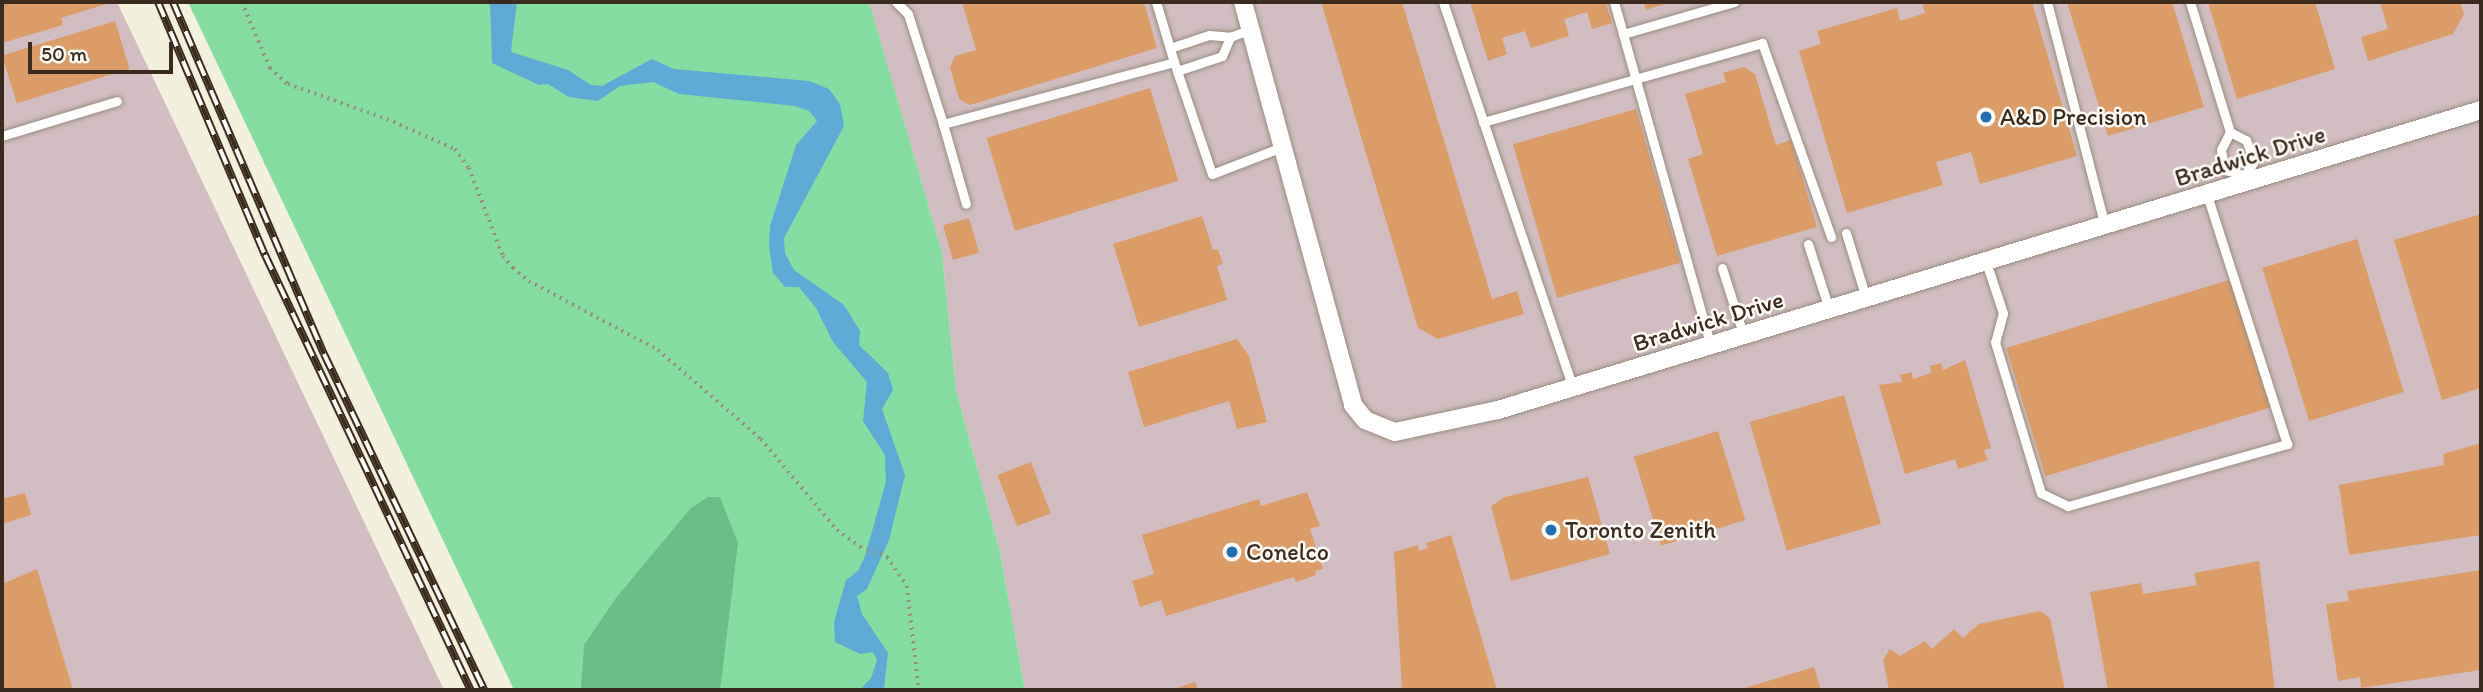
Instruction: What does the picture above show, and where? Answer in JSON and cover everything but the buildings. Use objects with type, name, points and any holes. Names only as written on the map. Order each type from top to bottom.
[{"type":"street","name":"Bradwick Drive","points":[[1243,2],[1353,405],[1365,420],[1404,430],[1573,388],[1711,347],[2207,194],[2242,180],[2481,110]]},
{"type":"lane","points":[[896,2],[908,14],[967,204]]},
{"type":"lane","points":[[1156,2],[1212,174],[1282,147]]},
{"type":"lane","points":[[1443,2],[1573,388]]},
{"type":"lane","points":[[1614,2],[1711,347]]},
{"type":"lane","points":[[1623,34],[1734,2]]},
{"type":"lane","points":[[2047,2],[2105,226]]},
{"type":"lane","points":[[2190,2],[2230,132],[2221,150],[2225,170],[2242,180],[2253,161],[2246,140],[2230,132]]},
{"type":"lane","points":[[1170,48],[1209,35],[1230,37],[1251,29]]},
{"type":"lane","points":[[943,124],[1222,56],[1230,37]]},
{"type":"lane","points":[[1483,122],[1762,43],[1804,149],[1831,237]]},
{"type":"lane","points":[[2,136],[117,101]]},
{"type":"lane","points":[[1986,262],[2003,313],[1995,342],[2041,493],[2068,506],[2287,444],[2207,194]]},
{"type":"lane","points":[[1846,233],[1866,299]]},
{"type":"lane","points":[[1808,244],[1830,310]]},
{"type":"lane","points":[[1722,268],[1744,337]]},
{"type":"path","points":[[242,2],[270,68],[288,85],[387,119],[455,149],[469,168],[503,256],[513,268],[529,281],[658,350],[761,439],[837,530],[860,547],[887,557],[907,586],[919,690]]},
{"type":"shaded area","points":[[2,2],[117,2],[444,690],[2,690]]},
{"type":"shaded area","points":[[863,2],[2481,2],[2481,690],[1025,690],[1000,552],[956,390],[942,252],[870,6]]},
{"type":"green space","points":[[188,2],[863,2],[870,5],[942,252],[956,390],[1000,552],[1025,690],[514,690]]},
{"type":"green space","points":[[708,497],[720,497],[738,543],[720,690],[581,690],[584,645],[616,598],[691,508]]},
{"type":"water","points":[[490,2],[517,2],[511,52],[568,70],[591,85],[602,86],[652,59],[674,69],[809,81],[829,89],[840,104],[844,126],[784,238],[785,253],[794,270],[844,305],[860,331],[859,345],[888,373],[893,390],[882,409],[905,475],[889,540],[867,589],[857,596],[862,614],[888,653],[884,690],[860,690],[871,678],[877,660],[873,652],[860,654],[835,642],[834,622],[846,580],[858,571],[865,556],[886,482],[885,455],[863,421],[867,382],[833,342],[816,308],[799,287],[785,287],[773,273],[769,247],[770,226],[796,145],[817,121],[809,111],[795,106],[679,94],[653,82],[620,86],[598,101],[569,97],[548,84],[539,85],[492,63]]},
{"type":"railway","points":[[158,2],[265,255],[471,690]]},
{"type":"railway","points":[[173,2],[324,354],[484,690]]},
{"type":"place","name":"A&D Precision","points":[[1986,117]]},
{"type":"place","name":"Toronto Zenith","points":[[1551,530]]},
{"type":"place","name":"Conelco","points":[[1232,552]]}]
